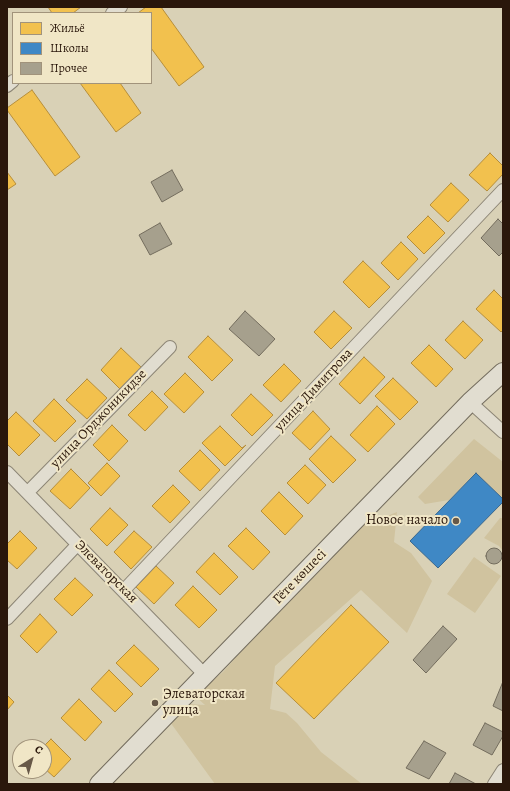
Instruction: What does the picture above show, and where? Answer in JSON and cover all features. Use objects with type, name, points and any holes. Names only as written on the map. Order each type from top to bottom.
[{"type":"main road","name":"Гёте көшесі","points":[[99,784],[204,674],[470,402],[503,372]]},
{"type":"street","name":"улица Димитрова","points":[[124,590],[503,190]]},
{"type":"street","name":"улица Орджоникидзе","points":[[28,492],[170,347]]},
{"type":"street","points":[[470,402],[503,432]]},
{"type":"street","name":"Элеваторская","points":[[7,472],[124,590],[204,674]]},
{"type":"street","points":[[7,619],[78,544]]},
{"type":"street","points":[[494,784],[503,770]]},
{"type":"shaded area","points":[[474,439],[503,462],[503,499],[476,473],[449,500],[425,504],[418,497]]},
{"type":"shaded area","points":[[397,512],[394,542],[411,553],[432,581],[407,633],[361,590],[275,666],[270,709],[286,713],[297,723],[321,752],[362,784],[215,784],[170,722],[188,704],[205,705],[195,696],[223,672],[364,525]]},
{"type":"shaded area","points":[[500,518],[503,518],[503,551],[499,546],[484,538]]},
{"type":"shaded area","points":[[474,557],[501,576],[475,613],[447,594]]},
{"type":"building: Жильё","points":[[48,7],[81,7],[74,12],[51,12]]},
{"type":"building: Жильё","points":[[146,7],[161,7],[204,67],[179,86],[152,49],[152,12],[139,12]]},
{"type":"building: Жильё","points":[[81,84],[121,84],[141,113],[116,132]]},
{"type":"building: Жильё","points":[[32,90],[80,157],[55,176],[7,110],[7,108]]},
{"type":"building: Жильё","points":[[490,153],[503,166],[503,174],[487,191],[469,175]]},
{"type":"building: Жильё","points":[[7,172],[16,184],[7,190]]},
{"type":"building: Жильё","points":[[451,183],[469,200],[448,222],[430,205]]},
{"type":"building: Жильё","points":[[428,216],[445,233],[424,254],[407,237]]},
{"type":"building: Жильё","points":[[401,242],[418,259],[398,280],[381,263]]},
{"type":"building: Жильё","points":[[363,261],[390,287],[369,308],[343,282]]},
{"type":"building: Жильё","points":[[494,290],[503,299],[503,330],[501,332],[476,309]]},
{"type":"building: Жильё","points":[[334,311],[352,328],[331,349],[314,332]]},
{"type":"building: Жильё","points":[[463,321],[483,340],[465,359],[445,340]]},
{"type":"building: Жильё","points":[[208,336],[233,360],[212,381],[188,357]]},
{"type":"building: Жильё","points":[[429,345],[453,369],[436,387],[411,363]]},
{"type":"building: Жильё","points":[[121,348],[142,368],[121,390],[101,370]]},
{"type":"building: Жильё","points":[[364,357],[385,377],[360,404],[339,384]]},
{"type":"building: Жильё","points":[[284,364],[301,381],[281,402],[263,385]]},
{"type":"building: Жильё","points":[[185,373],[204,392],[184,413],[164,394]]},
{"type":"building: Жильё","points":[[393,378],[418,402],[400,420],[375,396]]},
{"type":"building: Жильё","points":[[87,379],[107,398],[87,419],[66,400]]},
{"type":"building: Жильё","points":[[152,391],[168,407],[145,431],[128,415]]},
{"type":"building: Жильё","points":[[251,394],[273,415],[252,436],[231,415]]},
{"type":"building: Жильё","points":[[54,399],[76,421],[55,442],[33,421]]},
{"type":"building: Жильё","points":[[377,406],[395,424],[368,452],[350,435]]},
{"type":"building: Жильё","points":[[313,411],[330,429],[310,450],[292,433]]},
{"type":"building: Жильё","points":[[16,412],[40,435],[19,456],[7,444],[7,421]]},
{"type":"building: Жильё","points":[[112,425],[128,441],[109,461],[93,445]]},
{"type":"building: Жильё","points":[[220,426],[242,448],[246,445],[225,466],[202,443]]},
{"type":"building: Жильё","points":[[331,436],[356,460],[333,483],[309,459]]},
{"type":"building: Жильё","points":[[200,450],[220,470],[200,491],[179,471]]},
{"type":"building: Жильё","points":[[107,463],[120,476],[101,496],[88,483]]},
{"type":"building: Жильё","points":[[305,465],[326,485],[308,504],[287,483]]},
{"type":"building: Жильё","points":[[71,469],[90,488],[70,509],[50,491]]},
{"type":"building: Жильё","points":[[173,485],[190,502],[170,523],[152,506]]},
{"type":"building: Жильё","points":[[279,492],[303,516],[285,535],[261,511]]},
{"type":"building: Жильё","points":[[110,508],[128,525],[107,546],[90,529]]},
{"type":"building: Жильё","points":[[246,528],[270,552],[253,570],[228,546]]},
{"type":"building: Жильё","points":[[20,531],[37,548],[17,569],[7,560],[7,544]]},
{"type":"building: Жильё","points":[[134,531],[152,547],[131,569],[114,552]]},
{"type":"building: Жильё","points":[[214,553],[238,577],[220,595],[196,572]]},
{"type":"building: Жильё","points":[[156,566],[174,583],[154,604],[136,587]]},
{"type":"building: Жильё","points":[[75,578],[93,595],[72,616],[54,599]]},
{"type":"building: Жильё","points":[[193,586],[217,610],[199,628],[175,605]]},
{"type":"building: Жильё","points":[[351,605],[389,642],[314,719],[276,683]]},
{"type":"building: Жильё","points":[[40,614],[57,632],[37,653],[20,636]]},
{"type":"building: Жильё","points":[[134,645],[159,669],[141,687],[116,663]]},
{"type":"building: Жильё","points":[[109,670],[133,694],[115,712],[91,689]]},
{"type":"building: Жильё","points":[[7,695],[14,702],[7,710]]},
{"type":"building: Жильё","points":[[79,699],[102,722],[85,741],[61,718]]},
{"type":"building: Жильё","points":[[52,740],[71,759],[54,777],[52,775]]},
{"type":"building: Школы","name":"Новое начало","points":[[476,473],[503,499],[503,502],[438,568],[410,541]]},
{"type":"building: Прочее","points":[[172,170],[183,190],[162,202],[151,182]]},
{"type":"building: Прочее","points":[[498,219],[503,224],[503,252],[499,256],[481,238]]},
{"type":"building: Прочее","points":[[160,223],[172,244],[150,255],[139,235]]},
{"type":"building: Прочее","points":[[245,311],[275,339],[259,356],[229,329]]},
{"type":"building: Прочее","points":[[491,548],[497,548],[502,553],[500,562],[497,564],[491,564],[486,559],[486,553]]},
{"type":"building: Прочее","points":[[443,626],[457,639],[426,673],[413,660]]},
{"type":"building: Прочее","points":[[502,684],[503,685],[503,711],[493,706]]},
{"type":"building: Прочее","points":[[485,723],[503,732],[503,736],[492,755],[473,745]]},
{"type":"building: Прочее","points":[[424,741],[446,753],[429,779],[406,768]]},
{"type":"building: Прочее","points":[[455,773],[476,784],[449,784]]},
{"type":"place","name":"Новое начало","points":[[456,521]]},
{"type":"place","name":"Элеваторская улица","points":[[155,703]]}]
